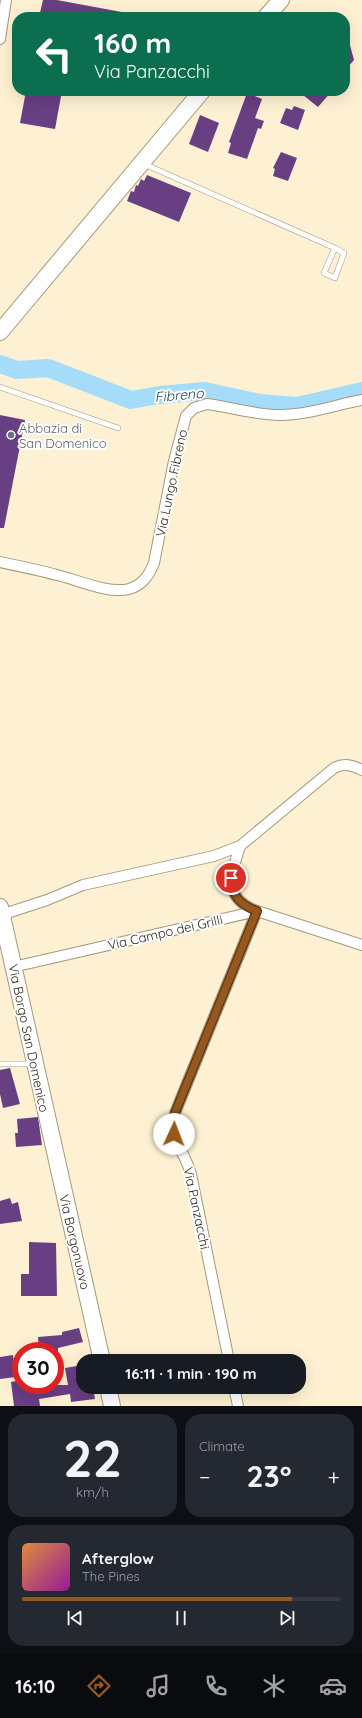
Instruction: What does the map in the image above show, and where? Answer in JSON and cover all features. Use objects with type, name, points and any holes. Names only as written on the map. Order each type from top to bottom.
[{"type":"main road","points":[[270,12],[281,0]]},
{"type":"main road","points":[[0,332],[198,96]]},
{"type":"main road","name":"Via Borgo San Domenico","points":[[1,911],[48,1123]]},
{"type":"main road","name":"Via Borgonuovo","points":[[48,1123],[100,1354]]},
{"type":"main road","points":[[109,1394],[112,1406]]},
{"type":"street","points":[[0,39],[6,0]]},
{"type":"street","name":"Via Lungo Fibreno","points":[[0,562],[55,574],[107,588],[126,589],[136,586],[146,578],[154,563],[174,461],[186,416],[190,410],[197,406],[206,404],[264,414],[284,415],[314,411],[362,400]]},
{"type":"street","points":[[1,911],[51,898],[82,885],[214,856],[240,846],[334,768],[342,765],[350,765],[362,770]]},
{"type":"street","points":[[240,846],[232,875],[233,889],[239,902],[257,911],[362,945]]},
{"type":"street","name":"Via Campo dei Grilli","points":[[13,967],[257,911]]},
{"type":"street","name":"Via Panzacchi","points":[[228,1354],[191,1174],[186,1159],[175,1137],[172,1126],[175,1113],[257,911]]},
{"type":"street","points":[[235,1394],[238,1406]]},
{"type":"lane","points":[[141,163],[335,248],[344,253],[335,278],[324,273],[335,248]]},
{"type":"lane","points":[[0,387],[118,428]]},
{"type":"lane","points":[[0,1064],[35,1064]]},
{"type":"building","points":[[43,0],[57,0],[122,12],[40,12]]},
{"type":"building","points":[[350,45],[354,60],[350,64]]},
{"type":"building","points":[[25,96],[61,96],[55,129],[20,123]]},
{"type":"building","points":[[246,96],[254,96],[262,99],[255,118],[264,121],[261,129],[258,128],[247,159],[228,153],[231,143],[229,142]]},
{"type":"building","points":[[304,96],[328,96],[318,107]]},
{"type":"building","points":[[294,106],[305,110],[298,130],[280,123],[286,108],[292,110]]},
{"type":"building","points":[[200,115],[219,123],[208,152],[189,144]]},
{"type":"building","points":[[281,152],[297,158],[288,181],[273,176],[275,169],[273,168]]},
{"type":"building","points":[[147,175],[191,193],[179,222],[127,201],[131,191],[134,192],[136,185],[138,186],[141,179],[144,181]]},
{"type":"building","points":[[0,415],[25,420],[4,528],[0,528]]},
{"type":"building","points":[[10,1068],[20,1104],[3,1108],[0,1094],[0,1070]]},
{"type":"building","points":[[38,1117],[42,1145],[16,1147],[15,1133],[18,1133],[17,1119]]},
{"type":"building","points":[[10,1198],[12,1204],[18,1202],[22,1221],[0,1224],[0,1201]]},
{"type":"building","points":[[29,1242],[56,1243],[57,1296],[21,1296],[21,1274],[29,1274]]},
{"type":"building","points":[[79,1328],[83,1342],[64,1347],[64,1342],[38,1342],[38,1337],[62,1335],[62,1332]]},
{"type":"building","points":[[12,1355],[12,1378],[0,1379],[0,1357]]},
{"type":"building","points":[[76,1366],[76,1394],[94,1394],[95,1399],[71,1402],[70,1394],[39,1399],[40,1406],[14,1406],[12,1394],[64,1394],[64,1385],[68,1385],[65,1368]]},
{"type":"waterway","name":"Fibreno","points":[[0,364],[17,370],[48,368],[131,400],[159,395],[205,391],[260,403],[297,406],[362,391]]},
{"type":"place","name":"Abbazia di San Domenico","points":[[11,435]]},
{"type":"route","points":[[174,1134],[172,1126],[175,1113],[257,911],[242,904],[237,899],[231,878]]}]
